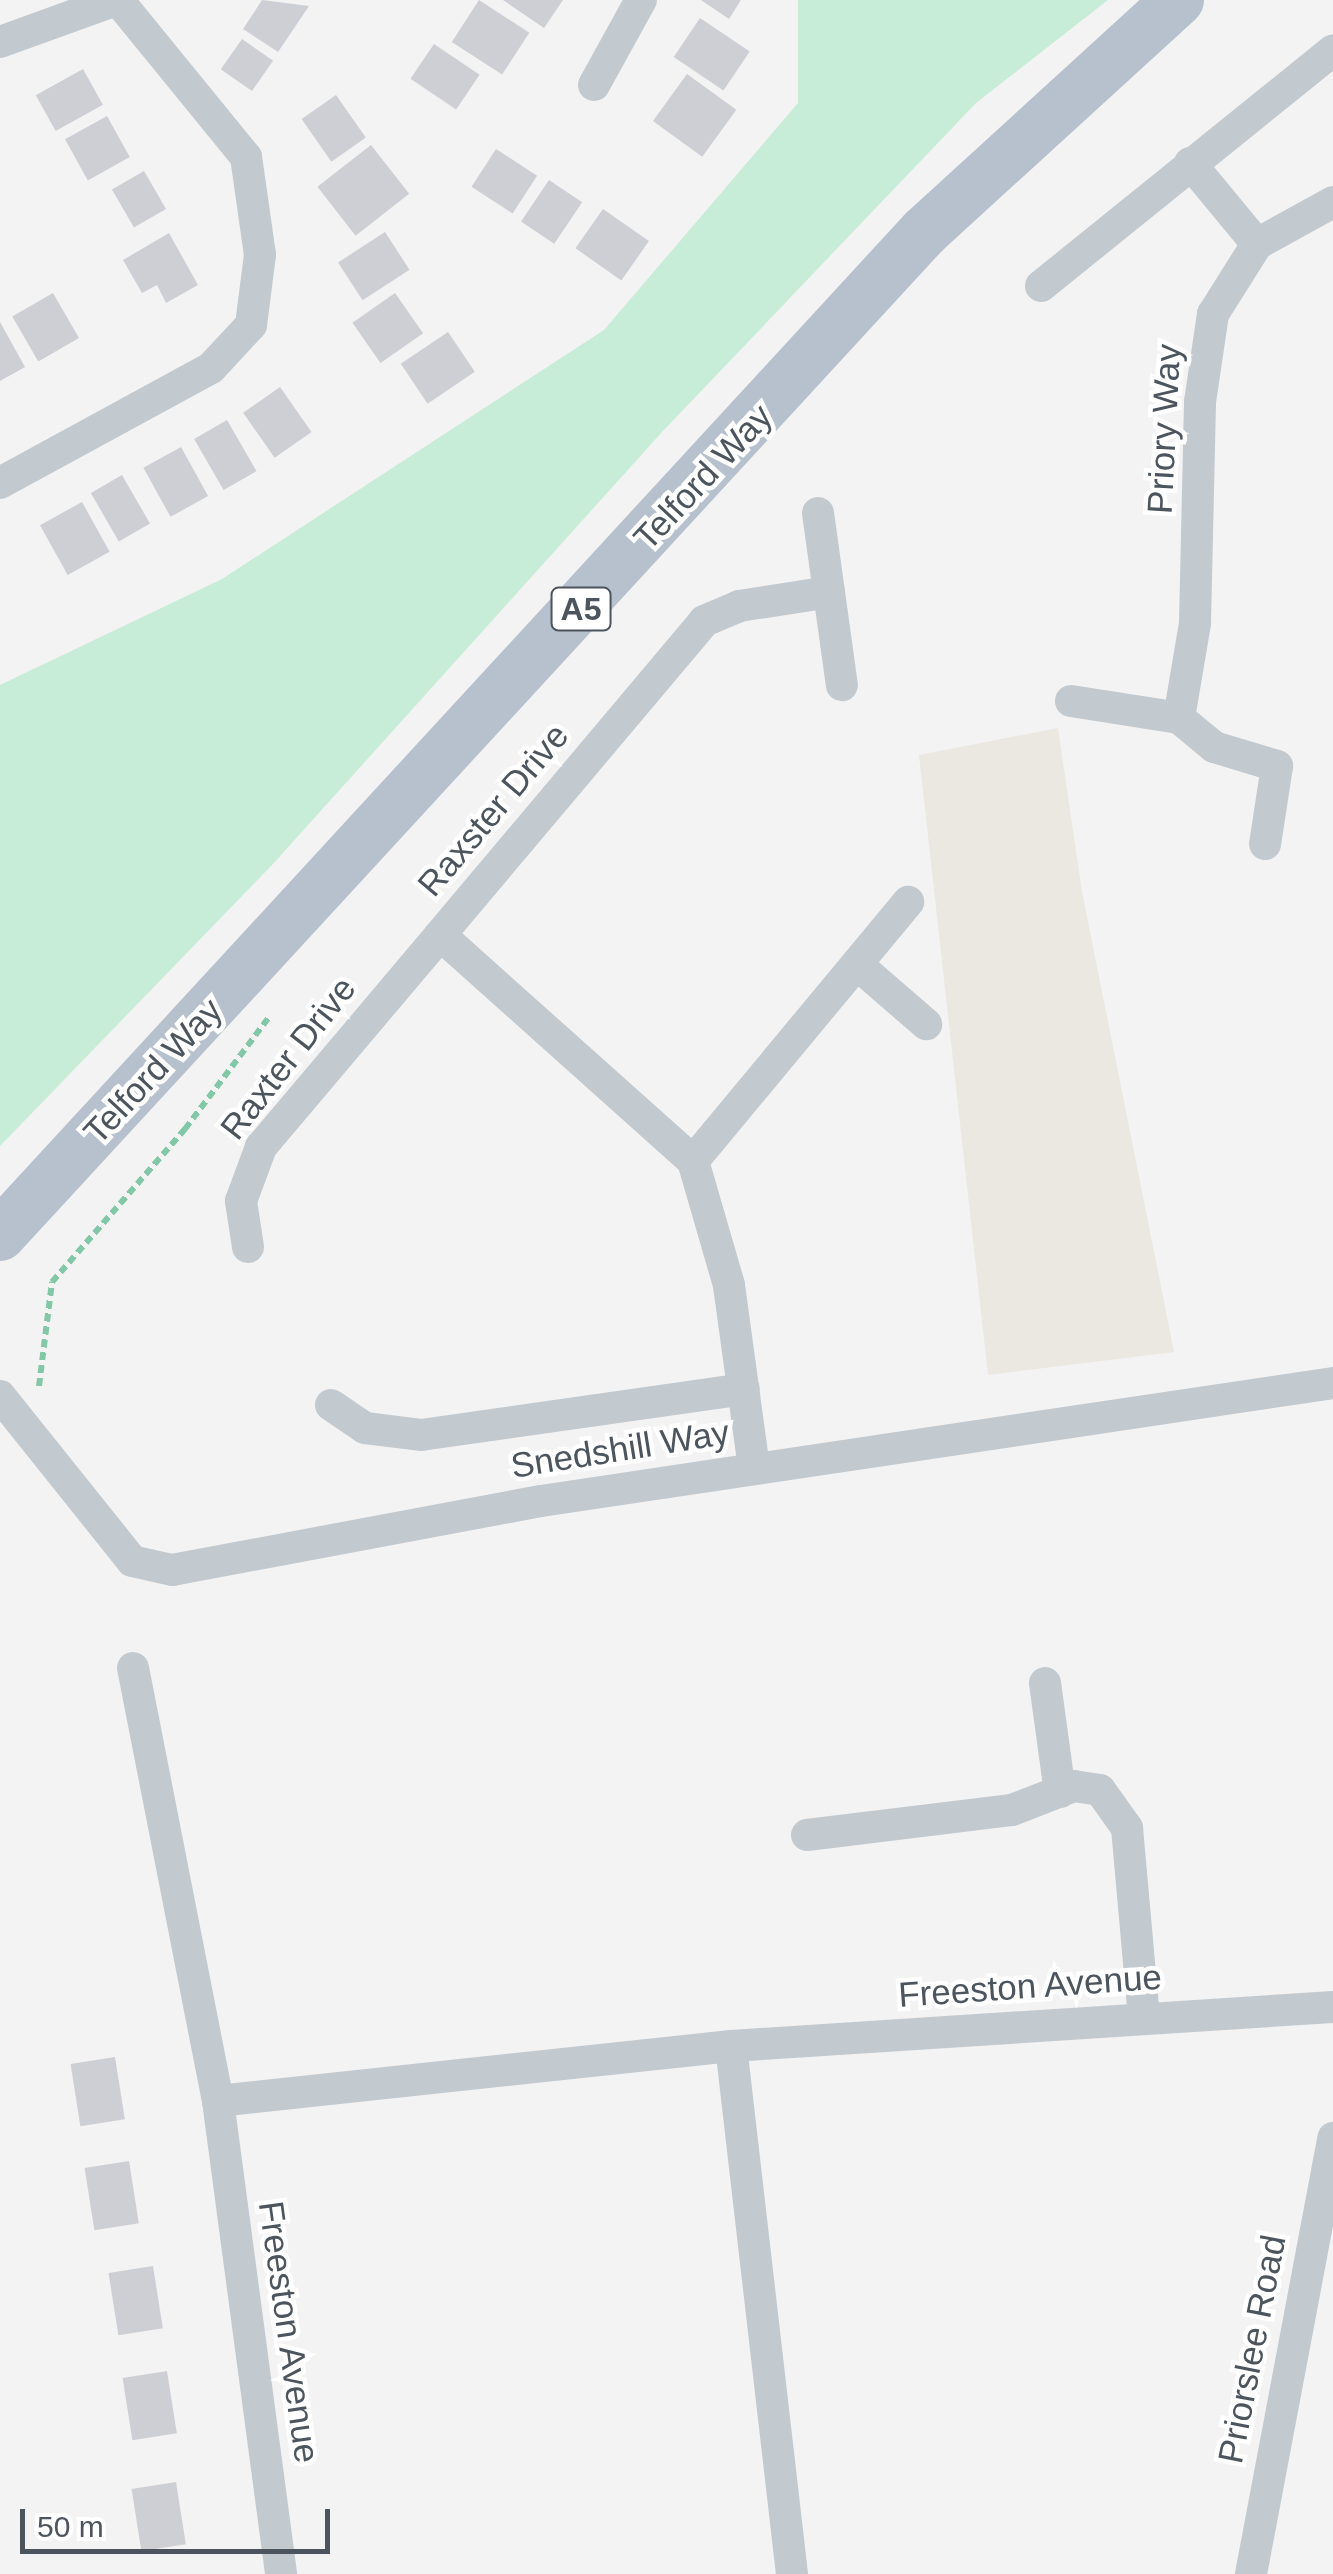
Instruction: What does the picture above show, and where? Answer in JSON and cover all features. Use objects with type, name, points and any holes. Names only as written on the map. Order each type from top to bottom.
[{"type":"main road","name":"Telford Way","points":[[0,1235],[924,232],[1178,0]]},
{"type":"street","points":[[0,42],[117,0],[246,157],[260,255],[251,325],[211,368],[0,483]]},
{"type":"street","points":[[594,85],[641,0]]},
{"type":"street","points":[[1042,286],[1190,162],[1333,50]]},
{"type":"street","points":[[1190,162],[1257,244]]},
{"type":"street","name":"Priory Way","points":[[1180,718],[1195,623],[1203,356],[1214,314],[1257,244],[1333,202]]},
{"type":"street","points":[[818,512],[842,684]]},
{"type":"street","name":"Raxster Drive","points":[[693,1162],[440,935],[704,621],[739,606],[829,592]]},
{"type":"street","points":[[1070,702],[1180,718],[1214,747],[1277,766],[1264,844]]},
{"type":"street","points":[[754,1468],[728,1285],[693,1162],[859,966],[908,902]]},
{"type":"street","name":"Raxter Drive","points":[[248,1247],[241,1201],[262,1147],[440,935]]},
{"type":"street","points":[[859,966],[926,1024]]},
{"type":"street","name":"Snedshill Way","points":[[0,1396],[132,1561],[172,1570],[754,1468],[1333,1383]]},
{"type":"street","points":[[332,1405],[364,1428],[421,1435],[744,1388]]},
{"type":"street","name":"Freeston Avenue","points":[[132,1668],[218,2101],[281,2574]]},
{"type":"street","points":[[1045,1683],[1060,1792]]},
{"type":"street","points":[[807,1835],[1012,1810],[1060,1792],[1100,1790],[1127,1828],[1144,2018]]},
{"type":"street","name":"Freeston Avenue","points":[[218,2101],[732,2046],[1333,2006]]},
{"type":"street","points":[[732,2046],[792,2574]]},
{"type":"street","name":"Priorslee Road","points":[[1250,2574],[1333,2138]]},
{"type":"shaded area","points":[[1058,728],[1082,892],[1174,1352],[988,1375],[919,755]]},
{"type":"green space","points":[[798,0],[1108,0],[976,103],[662,432],[272,865],[0,1146],[0,685],[222,579],[604,330],[798,103]]},
{"type":"building","points":[[262,0],[309,6],[278,52],[243,29]]},
{"type":"building","points":[[479,0],[529,33],[502,75],[452,42]]},
{"type":"building","points":[[503,0],[563,0],[544,28]]},
{"type":"building","points":[[701,0],[741,0],[729,19]]},
{"type":"building","points":[[700,18],[750,52],[723,91],[674,57]]},
{"type":"building","points":[[242,39],[273,61],[252,91],[221,69]]},
{"type":"building","points":[[434,44],[480,75],[456,110],[411,79]]},
{"type":"building","points":[[83,69],[103,105],[56,131],[36,95]]},
{"type":"building","points":[[687,74],[736,110],[702,157],[653,121]]},
{"type":"building","points":[[336,95],[366,138],[331,162],[302,119]]},
{"type":"building","points":[[107,116],[130,157],[88,180],[65,139]]},
{"type":"building","points":[[371,145],[409,194],[356,236],[317,187]]},
{"type":"building","points":[[496,149],[537,176],[513,213],[471,187]]},
{"type":"building","points":[[144,171],[166,209],[134,228],[112,190]]},
{"type":"building","points":[[549,180],[582,202],[554,244],[521,221]]},
{"type":"building","points":[[603,209],[649,241],[621,280],[575,248]]},
{"type":"building","points":[[385,232],[410,270],[363,300],[338,262]]},
{"type":"building","points":[[169,233],[198,285],[166,303],[157,285],[142,293],[123,260]]},
{"type":"building","points":[[53,293],[79,338],[38,362],[12,316]]},
{"type":"building","points":[[395,293],[423,333],[381,363],[352,323]]},
{"type":"building","points":[[0,322],[25,367],[0,381]]},
{"type":"building","points":[[448,332],[475,372],[428,404],[401,364]]},
{"type":"building","points":[[280,387],[312,432],[275,458],[243,413]]},
{"type":"building","points":[[227,420],[256,471],[224,490],[194,439]]},
{"type":"building","points":[[181,447],[208,496],[171,517],[143,468]]},
{"type":"building","points":[[122,475],[150,523],[119,541],[91,493]]},
{"type":"building","points":[[82,502],[110,552],[68,575],[40,525]]},
{"type":"building","points":[[115,2057],[125,2119],[80,2126],[71,2064]]},
{"type":"building","points":[[129,2161],[139,2223],[94,2230],[85,2168]]},
{"type":"building","points":[[153,2266],[163,2328],[118,2335],[109,2273]]},
{"type":"building","points":[[167,2371],[177,2433],[132,2440],[123,2378]]},
{"type":"building","points":[[176,2482],[186,2544],[141,2551],[132,2489]]}]
